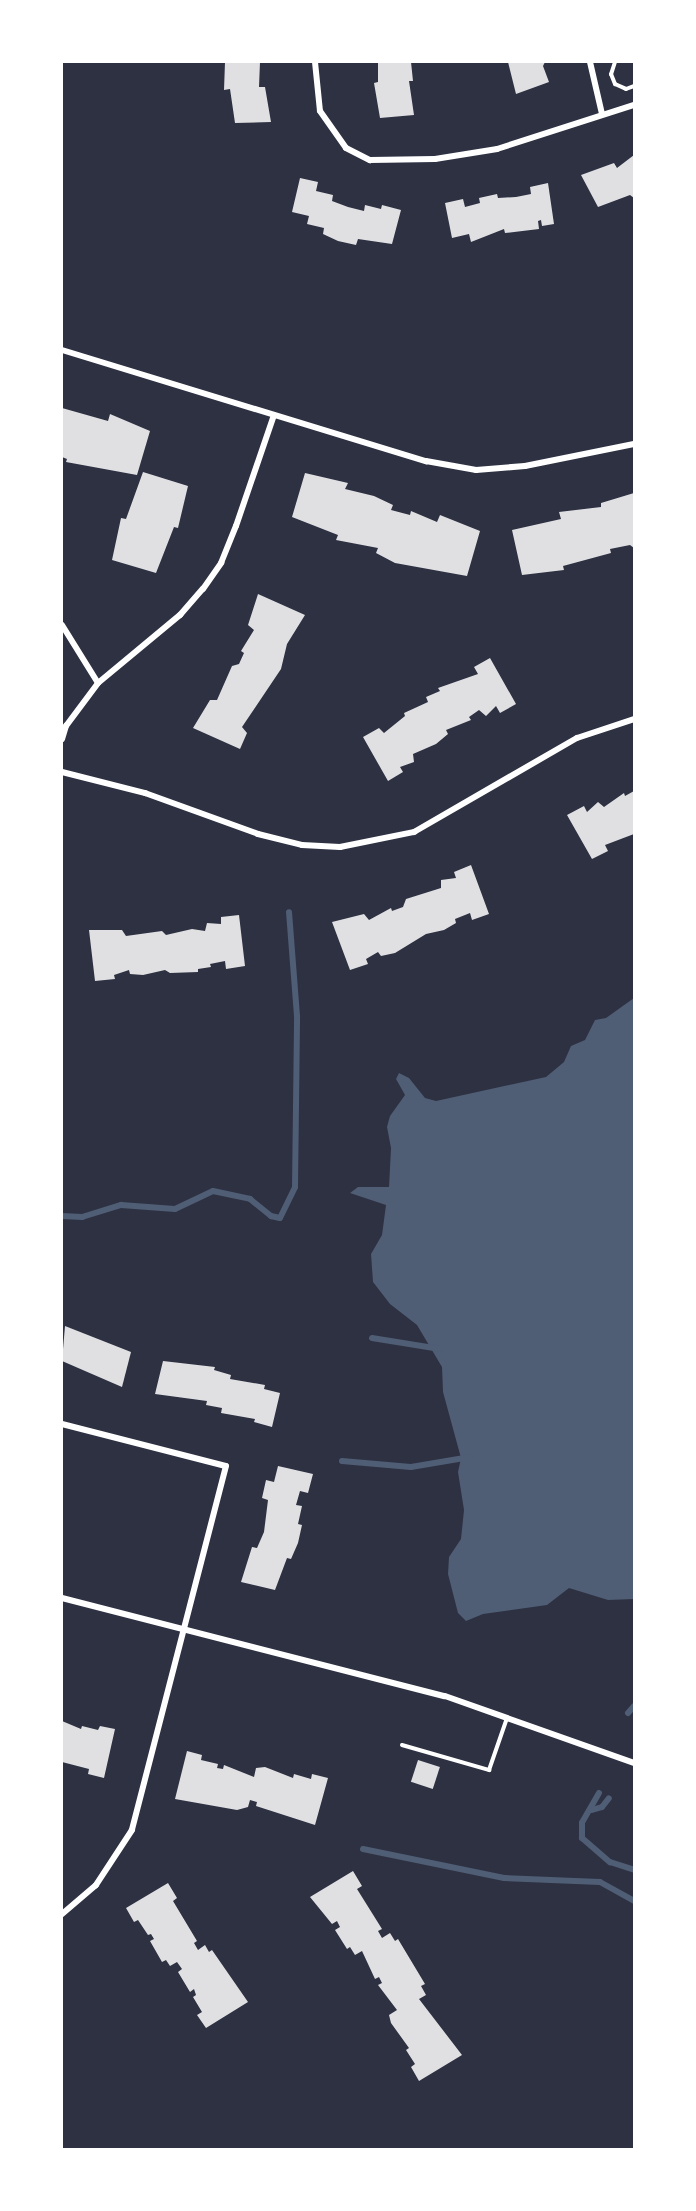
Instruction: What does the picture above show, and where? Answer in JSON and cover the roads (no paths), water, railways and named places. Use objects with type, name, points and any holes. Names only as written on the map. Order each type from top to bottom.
[{"type":"street","points":[[315,62],[320,111],[346,148],[370,160],[435,159],[497,149],[634,105]]},
{"type":"street","points":[[590,62],[602,114]]},
{"type":"street","points":[[62,350],[426,461],[476,470],[525,466],[634,444]]},
{"type":"street","points":[[62,739],[98,683],[180,615],[215,572],[236,526],[274,415]]},
{"type":"street","points":[[62,625],[98,683]]},
{"type":"street","points":[[62,772],[145,793],[258,834],[302,845],[340,847],[414,832],[577,738],[634,719]]},
{"type":"street","points":[[62,1424],[226,1466],[132,1830],[96,1885],[72,1909],[62,1914]]},
{"type":"street","points":[[62,1598],[376,1677],[508,1716],[634,1763]]},
{"type":"lane","points":[[402,1745],[489,1770],[508,1716]]},
{"type":"water","points":[[634,998],[634,1599],[608,1600],[569,1588],[547,1605],[483,1614],[466,1621],[458,1613],[448,1574],[449,1557],[461,1539],[464,1510],[458,1472],[461,1458],[443,1392],[442,1367],[417,1325],[390,1304],[373,1282],[371,1254],[382,1235],[386,1205],[350,1193],[358,1187],[389,1187],[391,1148],[387,1127],[390,1116],[405,1095],[396,1079],[399,1073],[409,1078],[425,1098],[436,1101],[546,1077],[564,1062],[571,1046],[585,1040],[595,1020],[606,1018]]},
{"type":"waterway","points":[[62,1216],[82,1217],[121,1205],[175,1209],[213,1191],[250,1199],[271,1216],[280,1218],[295,1187],[297,1016],[289,912]]},
{"type":"waterway","points":[[372,1338],[440,1349]]},
{"type":"waterway","points":[[342,1461],[411,1467],[470,1457]]},
{"type":"waterway","points":[[628,1713],[634,1706]]},
{"type":"waterway","points":[[599,1793],[582,1823],[582,1838],[610,1862],[634,1870]]},
{"type":"waterway","points":[[592,1810],[602,1807],[609,1798]]},
{"type":"waterway","points":[[363,1849],[504,1878],[600,1882],[634,1901]]}]
